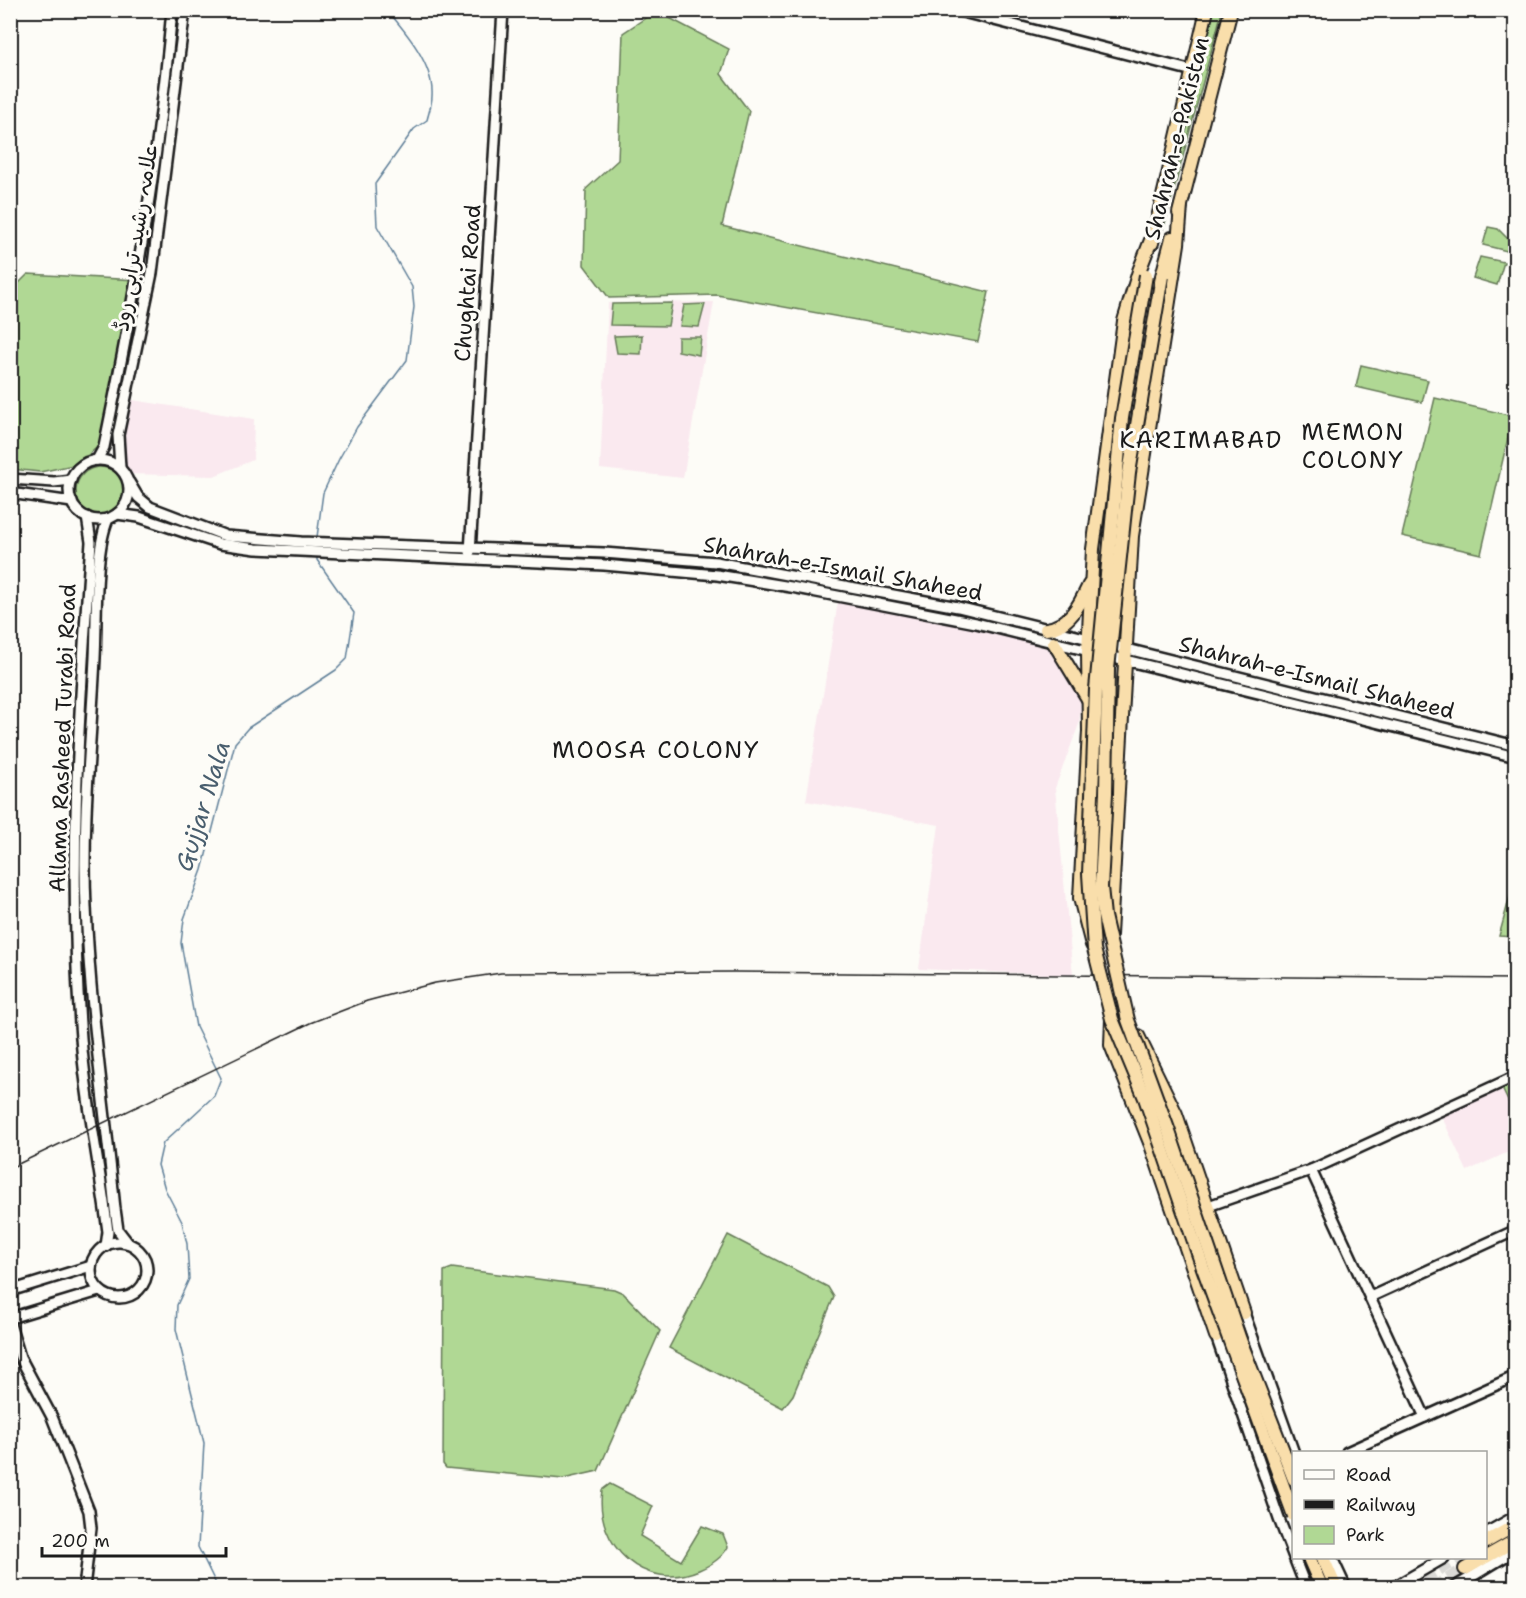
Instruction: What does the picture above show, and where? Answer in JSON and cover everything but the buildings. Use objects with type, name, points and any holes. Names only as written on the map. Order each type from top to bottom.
[{"type":"highway","name":"Shahrah-e-Pakistan","points":[[1153,235],[1207,10]]},
{"type":"highway","name":"Shahrah-e-Pakistan","points":[[1109,940],[1101,887],[1106,793],[1108,669],[1129,473],[1162,276],[1231,10]]},
{"type":"highway","points":[[1181,206],[1178,244],[1132,536],[1109,940],[1128,1020],[1239,1340],[1292,1474]]},
{"type":"highway","points":[[1094,949],[1089,874],[1094,800],[1096,688],[1122,418],[1153,235]]},
{"type":"highway","points":[[1153,235],[1124,321],[1092,549],[1088,652],[1089,731],[1080,898],[1085,927],[1094,949],[1112,1019],[1144,1098],[1292,1513]]},
{"type":"highway","points":[[1046,629],[1059,626],[1072,614],[1091,580]]},
{"type":"highway","points":[[1054,643],[1088,700]]},
{"type":"highway","points":[[1112,1019],[1111,1045],[1162,1174],[1216,1336]]},
{"type":"highway","points":[[1128,1020],[1157,1070],[1176,1114],[1244,1313]]},
{"type":"highway","points":[[1487,1541],[1515,1525]]},
{"type":"highway","points":[[1487,1556],[1515,1540]]},
{"type":"highway","points":[[1310,1559],[1322,1587]]},
{"type":"highway","points":[[1324,1559],[1336,1587]]},
{"type":"main road","name":"علامہ رشید ترابی روڈ","points":[[97,460],[104,447],[137,280],[162,115],[172,10]]},
{"type":"main road","name":"علامہ رشید ترابی روڈ","points":[[120,468],[118,435],[152,273],[184,10]]},
{"type":"main road","name":"Chughtai Road","points":[[470,557],[502,10]]},
{"type":"main road","points":[[956,10],[1193,71]]},
{"type":"main road","points":[[10,493],[72,502],[87,517],[112,517],[128,499],[129,482],[120,468],[113,463],[97,460],[81,466],[71,480],[72,502]]},
{"type":"main road","points":[[10,479],[54,482],[71,480]]},
{"type":"main road","name":"Shahrah-e-Ismail Shaheed","points":[[129,482],[138,497],[150,507],[226,536],[717,575],[880,602],[1515,757]]},
{"type":"main road","name":"Allama Rasheed Turabi Road","points":[[87,517],[91,542],[74,807],[76,924],[81,1038],[108,1232],[106,1246]]},
{"type":"main road","name":"Shahrah-e-Ismail Shaheed","points":[[112,517],[139,517],[220,544],[288,551],[349,547],[471,546],[604,553],[755,567],[958,607],[1515,746]]},
{"type":"main road","name":"Allama Rasheed Turabi Road","points":[[112,517],[102,532],[87,808],[87,923],[91,993],[115,1209],[118,1230],[128,1244]]},
{"type":"main road","points":[[75,872],[86,872]]},
{"type":"main road","points":[[76,924],[87,923]]},
{"type":"main road","points":[[1214,1204],[1311,1170],[1515,1076]]},
{"type":"main road","points":[[1311,1170],[1425,1417]]},
{"type":"main road","points":[[1370,1297],[1515,1230]]},
{"type":"main road","points":[[118,1242],[128,1244],[143,1255],[147,1263],[145,1281],[133,1295],[125,1298],[107,1296],[99,1291],[91,1275],[91,1266],[94,1257],[106,1246],[118,1242]]},
{"type":"main road","points":[[10,1291],[91,1266]]},
{"type":"main road","points":[[10,1318],[99,1291]]},
{"type":"main road","points":[[1244,1313],[1292,1451]]},
{"type":"main road","points":[[10,1324],[20,1357],[52,1417],[81,1485],[92,1528],[84,1587]]},
{"type":"main road","points":[[1216,1336],[1292,1556]]},
{"type":"main road","points":[[1349,1451],[1515,1376]]},
{"type":"main road","points":[[1266,1483],[1292,1477]]},
{"type":"main road","points":[[1487,1532],[1515,1516]]},
{"type":"main road","points":[[1453,1587],[1515,1550]]},
{"type":"main road","points":[[1293,1559],[1306,1587]]},
{"type":"main road","points":[[1333,1559],[1346,1587]]},
{"type":"main road","points":[[1392,1587],[1441,1559]]},
{"type":"main road","points":[[1296,1567],[1297,1587]]},
{"type":"shaded area","points":[[714,302],[683,478],[600,469],[608,303]]},
{"type":"shaded area","points":[[126,399],[254,419],[253,460],[214,476],[125,474],[120,468],[119,454]]},
{"type":"shaded area","points":[[839,595],[1054,643],[1070,671],[1081,703],[1079,724],[1055,788],[1073,975],[919,969],[939,825],[806,801]]},
{"type":"shaded area","points":[[1500,1084],[1515,1116],[1515,1149],[1467,1171],[1439,1111]]},
{"type":"green space","points":[[656,11],[729,49],[721,74],[749,111],[722,226],[989,292],[978,342],[717,295],[609,298],[584,265],[586,189],[618,160],[623,33]]},
{"type":"green space","points":[[1212,11],[1222,11],[1164,227]]},
{"type":"green space","points":[[1488,227],[1498,229],[1512,243],[1515,241],[1515,253],[1483,245]]},
{"type":"green space","points":[[1480,257],[1504,262],[1497,285],[1473,278]]},
{"type":"green space","points":[[28,274],[137,280],[103,442],[78,464],[40,472],[11,469],[10,292]]},
{"type":"green space","points":[[672,303],[668,326],[610,325],[612,304]]},
{"type":"green space","points":[[705,304],[699,327],[680,326],[684,305]]},
{"type":"green space","points":[[642,335],[641,354],[617,353],[614,336]]},
{"type":"green space","points":[[678,337],[701,337],[699,355],[678,351]]},
{"type":"green space","points":[[1361,365],[1428,380],[1422,402],[1356,387]]},
{"type":"green space","points":[[1435,398],[1513,416],[1481,554],[1402,536]]},
{"type":"green space","points":[[100,467],[117,474],[124,491],[117,508],[100,515],[83,508],[76,491],[83,474]]},
{"type":"green space","points":[[1515,878],[1515,937],[1499,936]]},
{"type":"green space","points":[[1515,1077],[1515,1116],[1500,1084]]},
{"type":"green space","points":[[728,1235],[828,1287],[834,1297],[793,1395],[783,1408],[669,1348]]},
{"type":"green space","points":[[452,1268],[614,1289],[623,1293],[660,1331],[598,1471],[563,1479],[446,1468],[443,1464],[444,1271]]},
{"type":"green space","points":[[610,1484],[653,1506],[640,1536],[681,1561],[702,1526],[723,1534],[728,1547],[726,1551],[708,1566],[679,1575],[660,1575],[642,1570],[627,1560],[615,1546],[606,1529],[602,1510],[602,1490]]},
{"type":"waterway","name":"Gujjar Nala","points":[[317,537],[323,493],[339,459],[357,427],[407,360],[414,307],[412,287],[377,226],[375,184],[414,129],[427,120],[432,96],[424,61],[387,10]]},
{"type":"waterway","name":"Gujjar Nala","points":[[218,1588],[198,1547],[204,1443],[176,1329],[177,1305],[189,1279],[187,1244],[182,1222],[165,1189],[158,1165],[163,1143],[214,1096],[221,1078],[196,1027],[181,943],[184,919],[202,870],[235,743],[248,728],[336,670],[347,659],[354,613],[317,560],[317,554]]},
{"type":"tunnel","points":[[1408,1588],[1457,1559]]},
{"type":"tunnel","points":[[1432,1588],[1465,1569]]},
{"type":"railway","points":[[10,1168],[310,1023],[367,1001],[435,983],[501,973],[735,972],[1516,979]]},
{"type":"district","name":"KARIMABAD","points":[[1201,440]]},
{"type":"district","name":"MEMON COLONY","points":[[1353,446]]},
{"type":"district","name":"MOOSA COLONY","points":[[656,750]]}]
